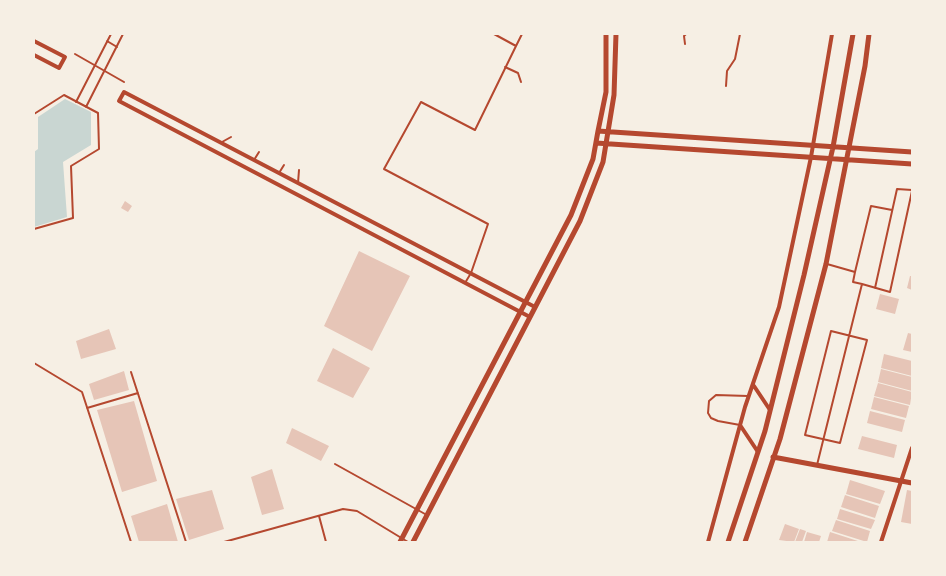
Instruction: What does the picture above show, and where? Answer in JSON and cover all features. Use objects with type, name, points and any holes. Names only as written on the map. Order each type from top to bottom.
[{"type":"street","points":[[401,541],[571,214],[593,159],[606,92],[606,34]]},
{"type":"street","points":[[413,542],[580,221],[603,162],[614,95],[616,34]]},
{"type":"street","points":[[708,542],[740,425],[779,307],[811,157],[832,34]]},
{"type":"street","points":[[728,542],[770,410],[804,274],[833,147],[853,34]]},
{"type":"street","points":[[744,542],[773,457],[826,264],[850,148],[869,34]]},
{"type":"street","points":[[34,41],[65,57],[59,68],[34,55]]},
{"type":"street","points":[[530,317],[119,101],[124,92],[535,307]]},
{"type":"street","points":[[130,107],[135,98]]},
{"type":"street","points":[[156,120],[161,111]]},
{"type":"street","points":[[598,131],[912,152]]},
{"type":"street","points":[[684,149],[685,137]]},
{"type":"street","points":[[596,143],[912,164]]},
{"type":"street","points":[[754,386],[770,410]]},
{"type":"street","points":[[740,425],[758,452]]},
{"type":"street","points":[[882,542],[912,448]]},
{"type":"street","points":[[773,457],[912,483]]},
{"type":"lane","points":[[494,34],[516,46]]},
{"type":"lane","points":[[466,283],[488,224],[384,169],[421,102],[474,130],[522,34]]},
{"type":"lane","points":[[506,67],[518,73],[521,82]]},
{"type":"lane","points":[[220,142],[231,137]]},
{"type":"lane","points":[[254,160],[259,152]]},
{"type":"lane","points":[[279,173],[284,165]]},
{"type":"lane","points":[[298,183],[299,170]]},
{"type":"lane","points":[[875,288],[897,189],[912,190],[890,292],[875,288],[862,284],[853,282],[871,206],[892,210]]},
{"type":"lane","points":[[826,264],[855,272]]},
{"type":"lane","points":[[817,465],[862,284]]},
{"type":"lane","points":[[832,332],[867,340],[840,443],[824,439],[805,435],[832,332]]},
{"type":"lane","points":[[34,364],[82,392],[131,542]]},
{"type":"lane","points":[[131,372],[186,542]]},
{"type":"lane","points":[[87,408],[138,393]]},
{"type":"lane","points":[[740,425],[711,418],[708,413],[709,401],[716,395],[750,396]]},
{"type":"lane","points":[[335,464],[427,515]]},
{"type":"lane","points":[[224,542],[343,509],[357,511],[401,541],[408,542]]},
{"type":"lane","points":[[319,516],[326,542]]},
{"type":"path","points":[[76,102],[111,34]]},
{"type":"path","points":[[86,107],[123,34]]},
{"type":"path","points":[[685,34],[685,44]]},
{"type":"path","points":[[726,86],[726,71],[735,59],[740,34]]},
{"type":"path","points":[[106,42],[116,47]]},
{"type":"path","points":[[75,54],[124,82]]},
{"type":"path","points":[[34,114],[64,95],[98,113],[99,149],[71,166],[73,218],[34,229]]},
{"type":"shaded area","points":[[65,99],[91,112],[91,145],[63,162],[67,217],[34,227],[34,152],[38,149],[38,117]]},
{"type":"building","points":[[125,201],[132,206],[128,212],[121,208]]},
{"type":"building","points":[[359,251],[410,276],[372,351],[324,326]]},
{"type":"building","points":[[910,276],[912,276],[912,290],[907,288]]},
{"type":"building","points":[[880,294],[899,299],[895,314],[876,309]]},
{"type":"building","points":[[109,329],[116,349],[81,359],[76,341]]},
{"type":"building","points":[[908,333],[912,334],[912,352],[903,350]]},
{"type":"building","points":[[333,348],[370,368],[353,398],[317,381]]},
{"type":"building","points":[[884,354],[912,361],[912,376],[881,368]]},
{"type":"building","points":[[881,369],[912,377],[912,391],[878,382]]},
{"type":"building","points":[[124,371],[129,390],[94,400],[89,384]]},
{"type":"building","points":[[878,383],[912,392],[910,405],[874,396]]},
{"type":"building","points":[[874,397],[909,406],[906,418],[871,409]]},
{"type":"building","points":[[134,401],[157,481],[122,492],[97,410]]},
{"type":"building","points":[[870,411],[905,420],[902,432],[867,423]]},
{"type":"building","points":[[292,428],[329,446],[321,461],[286,443]]},
{"type":"building","points":[[862,436],[897,445],[894,458],[858,449]]},
{"type":"building","points":[[272,469],[284,509],[262,515],[251,477]]},
{"type":"building","points":[[850,480],[885,491],[880,504],[846,494]]},
{"type":"building","points":[[212,490],[224,529],[189,540],[176,499]]},
{"type":"building","points":[[907,490],[912,491],[912,524],[901,522]]},
{"type":"building","points":[[845,495],[879,506],[875,518],[841,507]]},
{"type":"building","points":[[167,504],[178,542],[139,542],[131,516]]},
{"type":"building","points":[[840,509],[875,520],[871,529],[837,519]]},
{"type":"building","points":[[836,520],[870,531],[867,542],[832,531]]},
{"type":"building","points":[[785,524],[799,529],[794,542],[779,540]]},
{"type":"building","points":[[800,529],[806,531],[802,542],[795,542]]},
{"type":"building","points":[[807,532],[821,536],[819,542],[804,542]]},
{"type":"building","points":[[830,532],[861,542],[827,542]]}]
